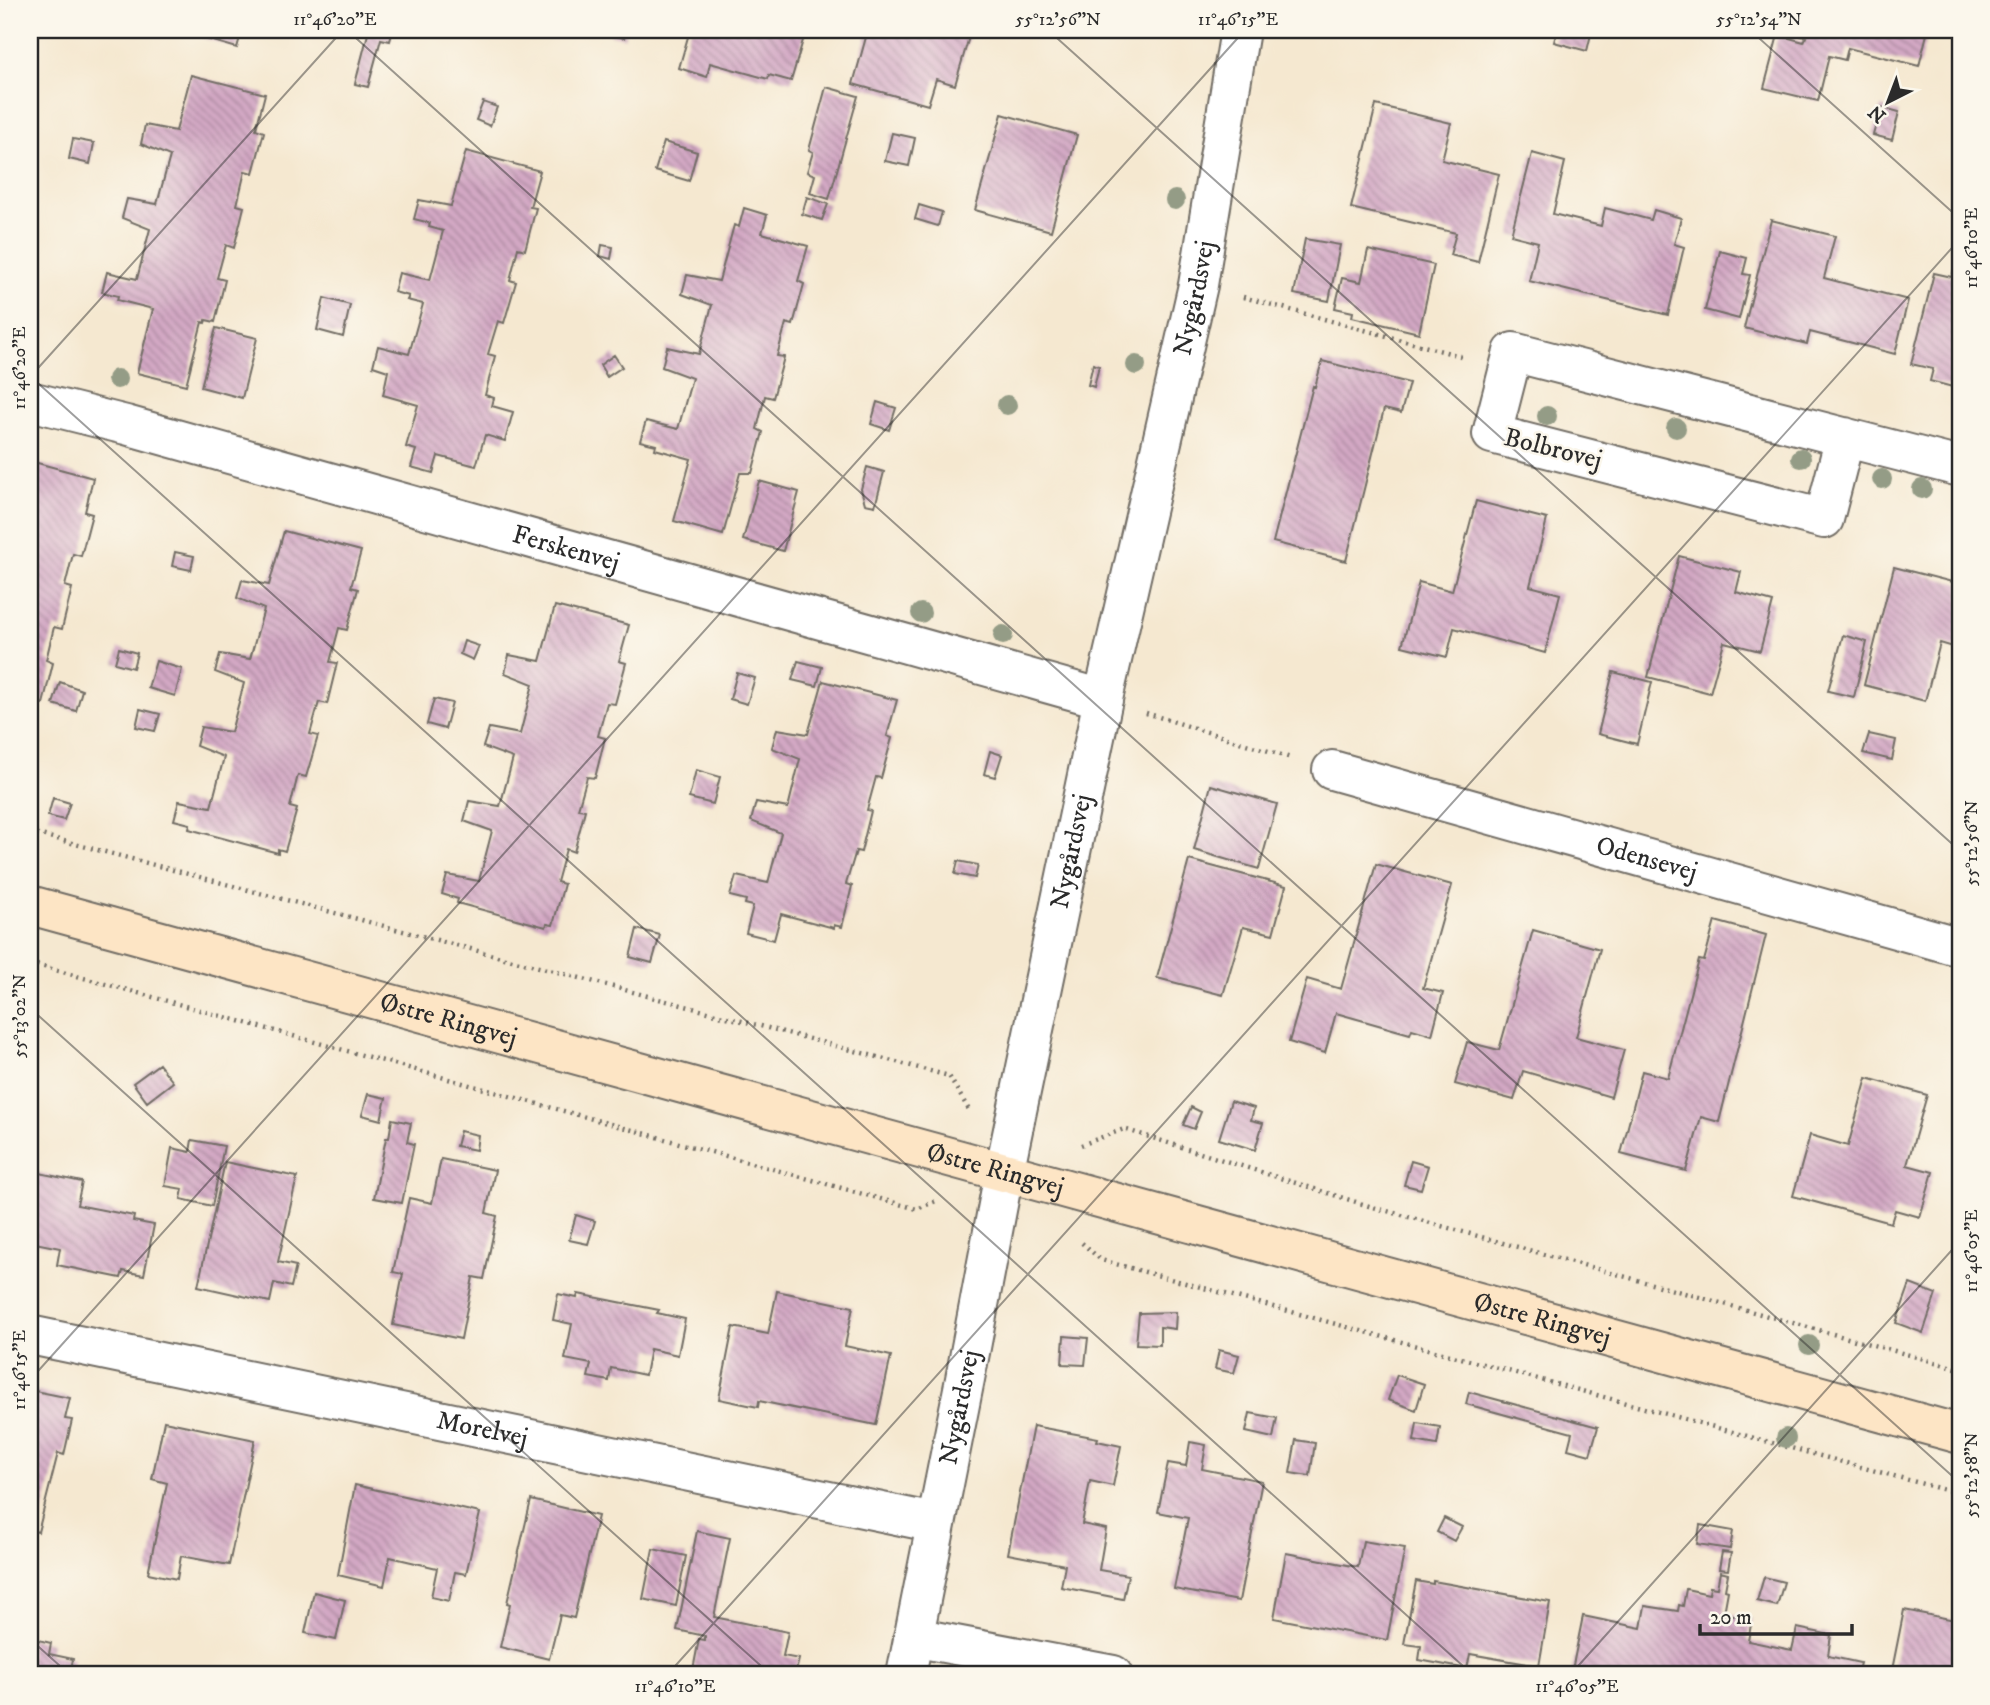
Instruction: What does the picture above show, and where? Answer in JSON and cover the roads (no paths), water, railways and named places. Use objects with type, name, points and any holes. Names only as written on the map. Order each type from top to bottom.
[{"type":"street","name":"Nygårdsvej","points":[[906,1675],[1004,1173],[1103,699],[1198,285],[1240,30]]},
{"type":"street","name":"Bolbrovej","points":[[1513,352],[1845,437],[1824,519],[1492,434],[1513,352]]},
{"type":"street","name":"Ferskenvej","points":[[30,401],[140,428],[1103,699]]},
{"type":"street","points":[[1845,437],[1960,467]]},
{"type":"street","name":"Odensevej","points":[[1332,770],[1960,947]]},
{"type":"street","name":"Østre Ringvej","points":[[30,905],[1960,1434]]},
{"type":"street","name":"Morelvej","points":[[30,1335],[935,1522]]},
{"type":"street","points":[[913,1637],[1113,1675]]}]
